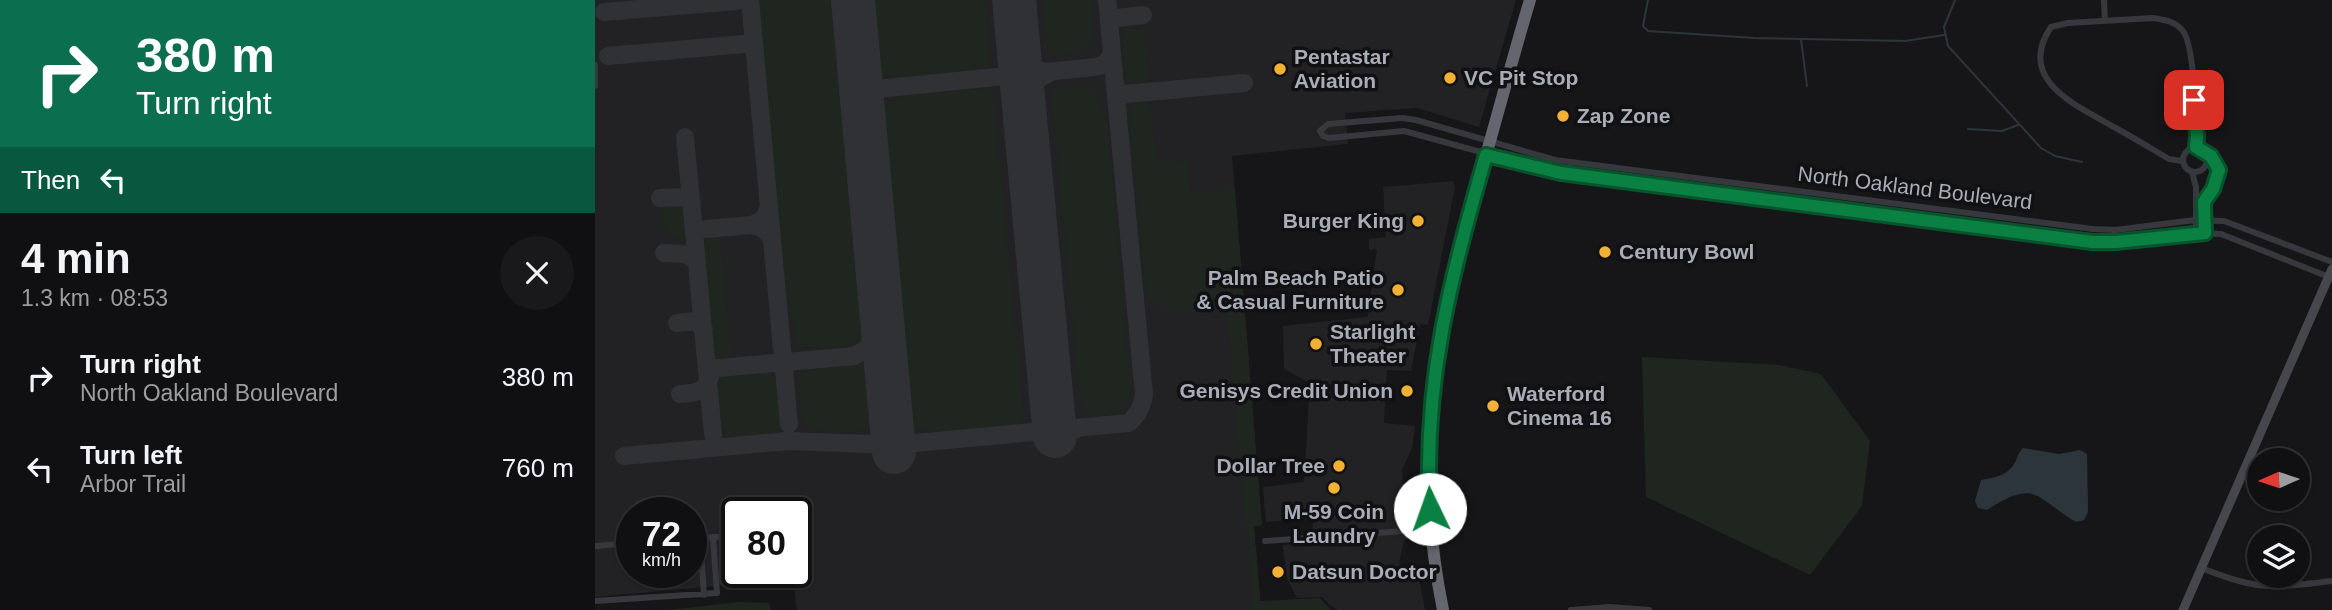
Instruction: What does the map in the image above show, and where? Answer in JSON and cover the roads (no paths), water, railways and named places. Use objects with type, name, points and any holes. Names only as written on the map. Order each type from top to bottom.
[{"type":"highway","points":[[1443,610],[1431,529],[1429,432],[1439,341],[1458,252],[1530,0]]},
{"type":"street","points":[[2104,0],[2105,21]]},
{"type":"street","points":[[2182,161],[2169,159],[2080,108],[2055,89],[2046,77],[2040,50],[2051,27],[2143,18],[2165,20],[2178,25],[2185,34],[2190,53],[2196,147]]},
{"type":"street","points":[[595,65],[595,86]]},
{"type":"street","name":"North Oakland Boulevard","points":[[2331,272],[2229,235],[2196,233],[2092,242],[1561,173],[1403,131],[1329,138],[1320,131],[1328,124],[1402,118],[1560,161],[2093,229],[2115,230],[2195,220],[2232,223],[2332,262]]},
{"type":"street","points":[[2205,233],[2204,202],[2213,189],[2219,170],[2216,162],[2206,153],[2196,147],[2183,154],[2182,161],[2187,170],[2192,172],[2203,169],[2206,153]]},
{"type":"street","points":[[2192,172],[2196,187],[2196,233]]},
{"type":"street","points":[[2183,610],[2331,272]]},
{"type":"street","points":[[1265,541],[1431,529]]},
{"type":"street","points":[[707,537],[721,536]]},
{"type":"street","points":[[595,601],[717,593],[713,537]]},
{"type":"street","points":[[595,546],[616,544]]},
{"type":"street","points":[[707,563],[715,562]]},
{"type":"street","points":[[2201,568],[2238,581],[2260,585],[2332,582]]},
{"type":"street","points":[[704,588],[704,595]]},
{"type":"street","points":[[1571,610],[1610,607],[1649,610]]},
{"type":"waterway","points":[[1648,0],[1643,26],[1648,31],[1754,38],[1905,41],[1944,35]]},
{"type":"waterway","points":[[1955,0],[1944,27],[1948,46],[2041,148],[2055,156],[2082,162]]},
{"type":"waterway","points":[[1801,39],[1807,86]]},
{"type":"waterway","points":[[1968,129],[2002,131],[2018,125]]},
{"type":"place","name":"Pentastar Aviation","points":[[1280,69]]},
{"type":"place","name":"VC Pit Stop","points":[[1450,78]]},
{"type":"place","name":"Zap Zone","points":[[1563,116]]},
{"type":"place","name":"Burger King","points":[[1418,221]]},
{"type":"place","name":"Century Bowl","points":[[1605,252]]},
{"type":"place","name":"Palm Beach Patio & Casual Furniture","points":[[1398,290]]},
{"type":"place","name":"Starlight Theater","points":[[1316,344]]},
{"type":"place","name":"Genisys Credit Union","points":[[1407,391]]},
{"type":"place","name":"Waterford Cinema 16","points":[[1493,406]]},
{"type":"place","name":"Dollar Tree","points":[[1339,466]]},
{"type":"place","name":"M-59 Coin Laundry","points":[[1334,488]]},
{"type":"place","name":"Datsun Doctor","points":[[1278,572]]}]
